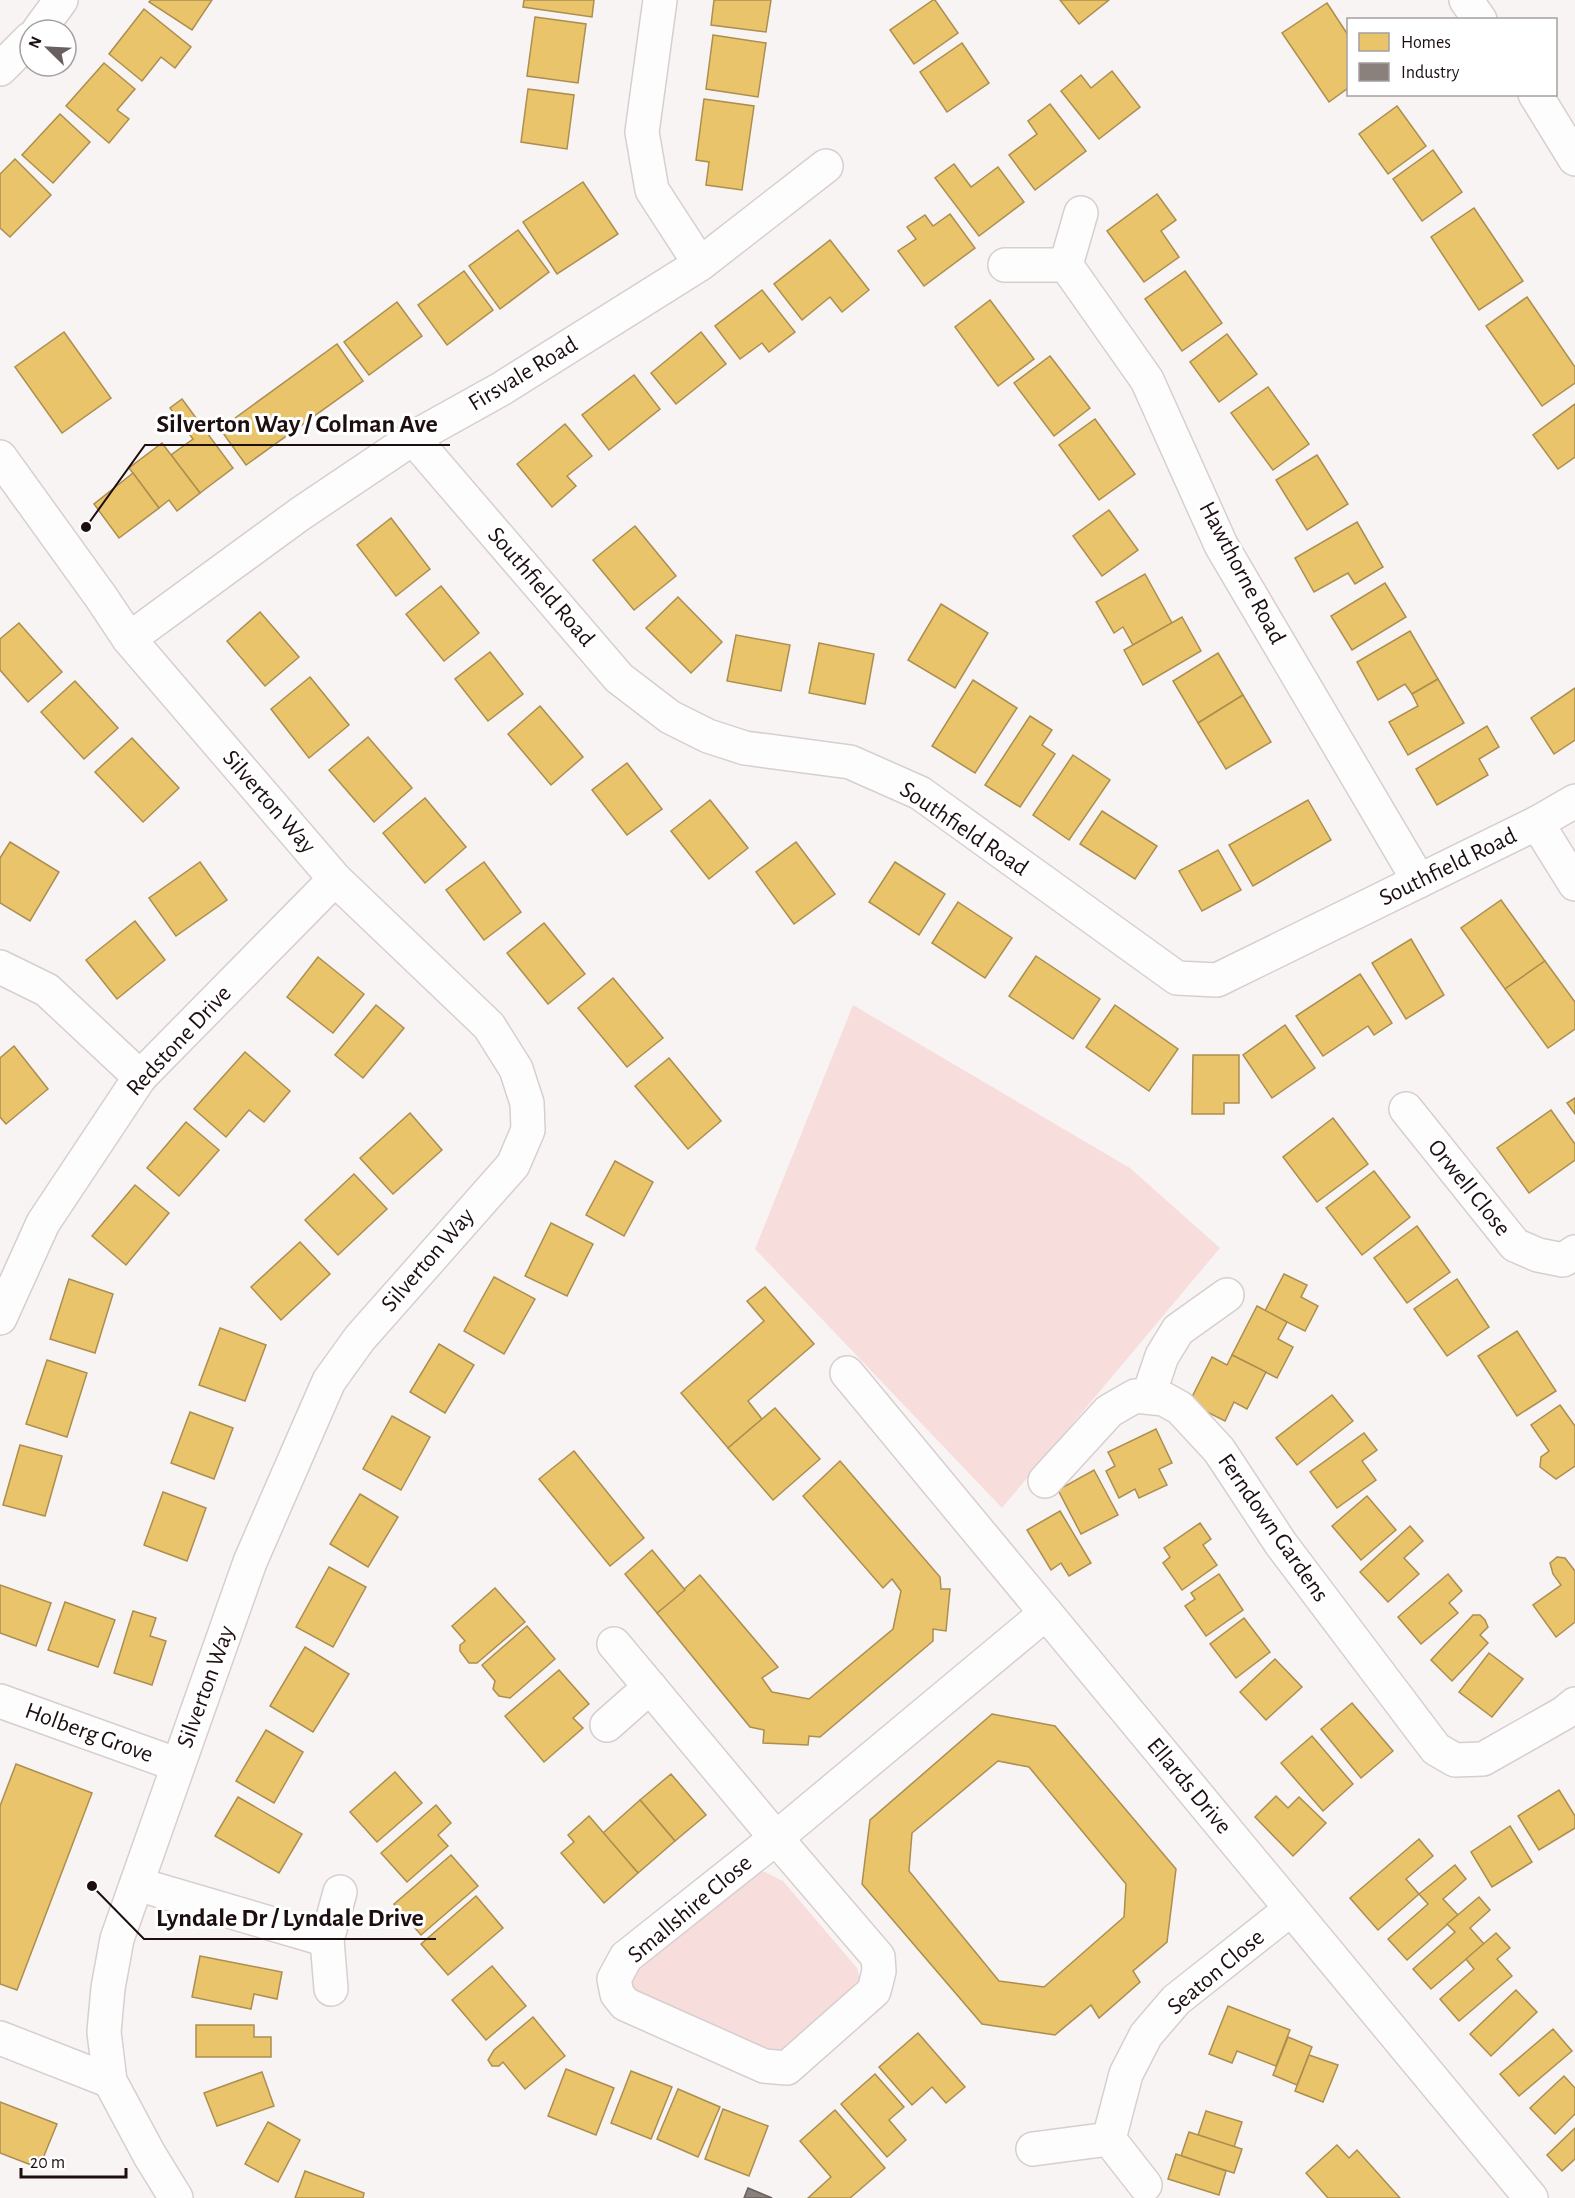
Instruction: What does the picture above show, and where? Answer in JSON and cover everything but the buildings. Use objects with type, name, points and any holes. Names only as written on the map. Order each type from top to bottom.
[{"type":"street","points":[[48,18],[61,0]]},
{"type":"street","points":[[660,0],[642,132],[652,190],[700,264]]},
{"type":"street","points":[[1466,0],[1479,18]]},
{"type":"street","points":[[0,69],[18,51]]},
{"type":"street","points":[[1536,96],[1575,159]]},
{"type":"street","name":"Firsvale Road","points":[[129,639],[300,514],[413,438],[501,389],[700,264],[826,166]]},
{"type":"street","points":[[1005,265],[1066,265],[1081,213]]},
{"type":"street","name":"Hawthorne Road","points":[[1066,265],[1147,380],[1221,545],[1419,881]]},
{"type":"street","name":"Southfield Road","points":[[413,438],[619,678],[670,717],[708,736],[745,748],[850,762],[920,793],[1177,978],[1217,980],[1537,823],[1575,801]]},
{"type":"street","name":"Silverton Way","points":[[0,457],[129,639],[335,879],[489,1026],[516,1069],[527,1103],[528,1130],[513,1165],[360,1338],[329,1381],[250,1562],[117,1939],[108,1988],[104,2032],[110,2080],[149,2154],[176,2198]]},
{"type":"street","points":[[1537,823],[1575,884]]},
{"type":"street","name":"Redstone Drive","points":[[0,1318],[43,1223],[140,1077],[335,879]]},
{"type":"street","points":[[0,967],[47,990],[140,1077]]},
{"type":"street","name":"Orwell Close","points":[[1406,1109],[1515,1245],[1538,1255],[1563,1260],[1575,1252]]},
{"type":"street","points":[[1045,1482],[1109,1411],[1135,1396],[1148,1397],[1162,1356],[1178,1330],[1227,1294]]},
{"type":"street","name":"Ellards Drive","points":[[847,1373],[1531,2198]]},
{"type":"street","name":"Ferndown Gardens","points":[[1148,1397],[1164,1399],[1180,1408],[1219,1450],[1281,1544],[1436,1749],[1455,1760],[1483,1759],[1571,1715]]},
{"type":"street","name":"Smallshire Close","points":[[614,1644],[776,1838],[878,1957],[879,1971],[874,1991],[787,2068],[764,2066],[625,2004],[617,1994],[614,1979],[626,1957],[776,1838],[1046,1613]]},
{"type":"street","points":[[607,1725],[650,1687]]},
{"type":"street","name":"Holberg Grove","points":[[0,1701],[177,1765]]},
{"type":"street","points":[[137,1884],[327,1940]]},
{"type":"street","points":[[330,1989],[327,1940],[340,1892]]},
{"type":"street","name":"Seaton Close","points":[[1109,2139],[1126,2074],[1146,2035],[1176,2000],[1291,1910]]},
{"type":"street","points":[[0,2038],[110,2080]]},
{"type":"street","points":[[1034,2149],[1109,2139],[1145,2185]]},
{"type":"shaded area","points":[[853,1005],[1130,1168],[1220,1248],[1002,1508],[755,1249]]},
{"type":"shaded area","points":[[746,1871],[765,1872],[783,1881],[857,1968],[860,1979],[788,2049],[760,2049],[628,1988],[634,1966]]},
{"type":"place","name":"Silverton Way / Colman Ave","points":[[86,527]]},
{"type":"place","name":"Lyndale Dr / Lyndale Drive","points":[[92,1886]]}]
